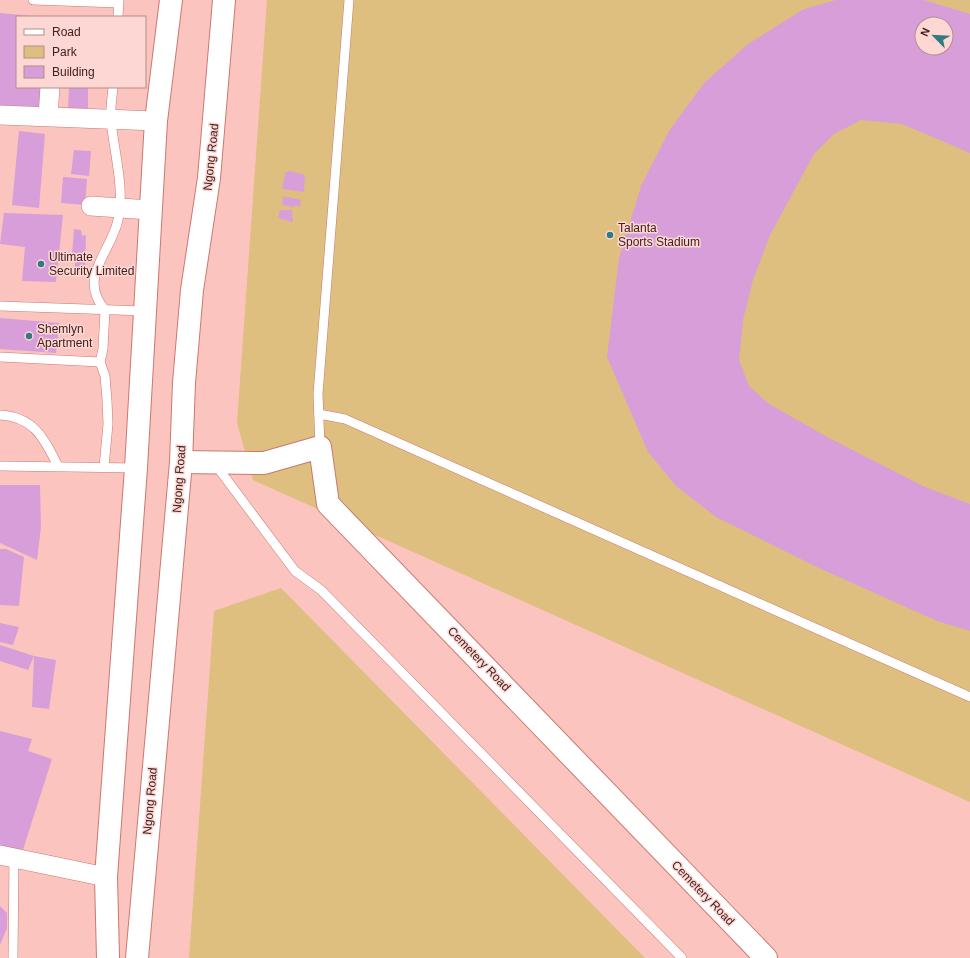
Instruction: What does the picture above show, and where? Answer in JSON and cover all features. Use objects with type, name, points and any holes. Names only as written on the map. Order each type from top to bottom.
[{"type":"main road","points":[[108,958],[106,877],[136,468],[156,120],[171,0]]},
{"type":"main road","name":"Ngong Road","points":[[137,958],[182,462],[184,382],[192,290],[209,178],[224,0]]},
{"type":"main road","points":[[182,462],[264,463],[320,447]]},
{"type":"main road","name":"Cemetery Road","points":[[320,447],[328,504],[766,958]]},
{"type":"street","points":[[48,116],[50,88]]},
{"type":"street","points":[[0,115],[156,120]]},
{"type":"street","points":[[91,206],[150,210]]},
{"type":"street","points":[[7,857],[106,877]]},
{"type":"lane","points":[[33,0],[119,2],[118,16]]},
{"type":"lane","points":[[320,447],[318,394],[349,0]]},
{"type":"lane","points":[[104,467],[108,424],[105,376],[100,362],[103,349],[104,310],[96,300],[93,288],[94,276],[118,222],[120,208],[119,178],[110,119],[113,88]]},
{"type":"lane","points":[[0,306],[144,311]]},
{"type":"lane","points":[[0,357],[100,362]]},
{"type":"lane","points":[[319,414],[346,419],[970,697]]},
{"type":"lane","points":[[0,415],[21,418],[32,426],[45,440],[58,466]]},
{"type":"lane","points":[[214,463],[296,571],[321,590],[682,958]]},
{"type":"lane","points":[[0,466],[136,468]]},
{"type":"lane","points":[[7,857],[13,958]]},
{"type":"green space","name":"Talanta Sports Stadium","points":[[267,0],[970,0],[970,802],[253,480],[237,423]]},
{"type":"green space","points":[[281,588],[645,958],[189,958],[214,611]]},
{"type":"building","points":[[836,0],[924,0],[970,14],[970,153],[902,124],[861,120],[834,134],[814,154],[770,235],[753,280],[743,320],[739,360],[749,386],[769,404],[829,438],[925,487],[970,504],[970,631],[937,621],[821,569],[716,517],[676,486],[648,452],[607,357],[619,258],[641,186],[669,131],[704,83],[748,44],[804,9]]},
{"type":"building","points":[[0,13],[32,16],[16,16],[16,88],[46,88],[43,115],[0,111]]},
{"type":"building","points":[[69,88],[88,88],[88,111],[68,110]]},
{"type":"building","points":[[19,131],[45,134],[39,208],[12,205]]},
{"type":"building","points":[[74,150],[91,151],[89,176],[71,174]]},
{"type":"building","points":[[290,171],[305,175],[304,192],[282,189],[285,173]]},
{"type":"building","points":[[63,177],[87,179],[85,205],[61,203]]},
{"type":"building","points":[[283,196],[301,200],[300,207],[295,205],[294,207],[282,205]]},
{"type":"building","points":[[280,210],[292,210],[293,222],[278,218]]},
{"type":"building","name":"Ultimate Security Limited","points":[[4,213],[63,215],[56,282],[22,281],[25,247],[0,244]]},
{"type":"building","points":[[74,229],[81,230],[82,236],[86,235],[85,272],[74,273],[76,255],[72,255]]},
{"type":"building","name":"Shemlyn Apartment","points":[[0,318],[59,323],[56,353],[0,349]]},
{"type":"building","points":[[0,485],[40,485],[41,527],[37,560],[0,543]]},
{"type":"building","points":[[0,549],[6,549],[24,557],[19,606],[0,605]]},
{"type":"building","points":[[0,623],[19,627],[13,645],[0,642]]},
{"type":"building","points":[[0,645],[34,656],[28,670],[0,661]]},
{"type":"building","points":[[34,656],[56,660],[49,709],[32,707]]},
{"type":"building","points":[[0,731],[32,739],[28,751],[52,759],[21,856],[0,849]]},
{"type":"building","points":[[0,906],[7,913],[7,928],[0,945]]},
{"type":"place","name":"Talanta Sports Stadium","points":[[610,235]]},
{"type":"place","name":"Ultimate Security Limited","points":[[41,264]]},
{"type":"place","name":"Shemlyn Apartment","points":[[29,336]]}]
